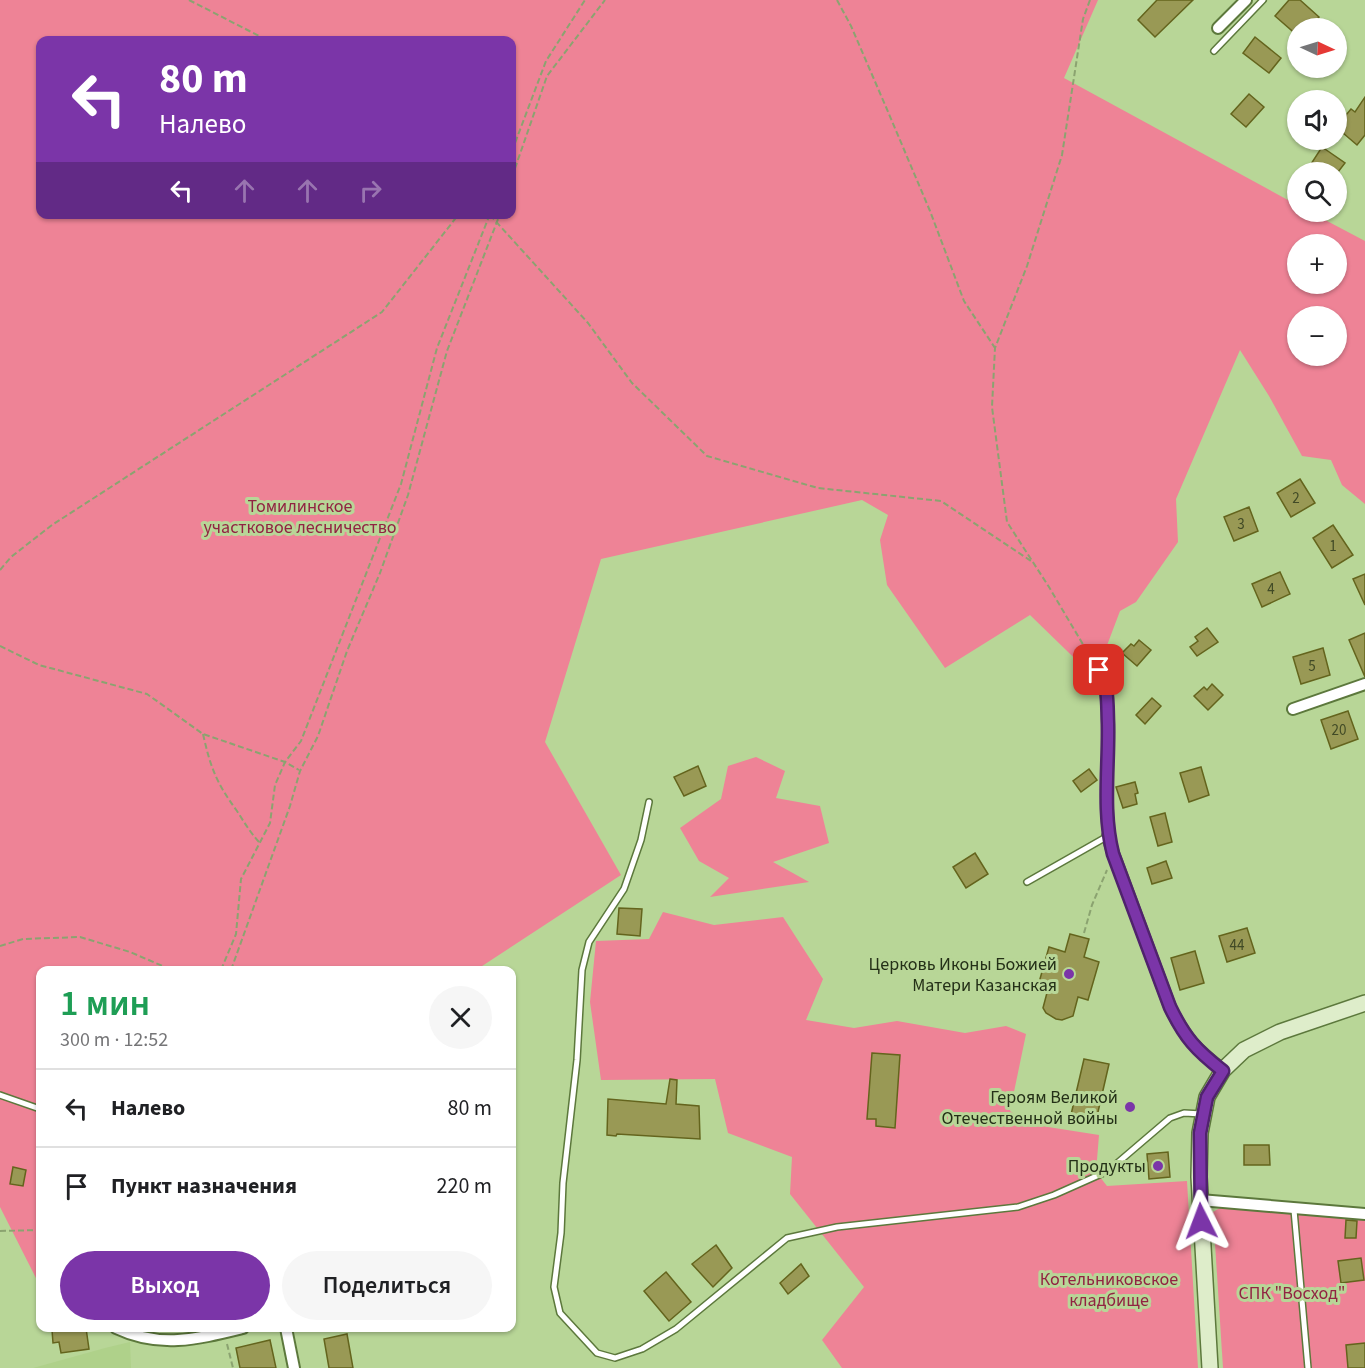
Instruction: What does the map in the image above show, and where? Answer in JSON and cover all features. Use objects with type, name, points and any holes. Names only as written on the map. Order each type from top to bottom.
[{"type":"street","points":[[1218,28],[1246,0]]},
{"type":"street","points":[[1293,709],[1365,684]]},
{"type":"street","points":[[1108,836],[1170,1007],[1191,1044],[1223,1071]]},
{"type":"street","points":[[1210,1368],[1200,1200],[1200,1133],[1207,1097],[1223,1071],[1244,1050],[1280,1032],[1365,1003]]},
{"type":"street","points":[[1200,1200],[1294,1210],[1365,1214]]},
{"type":"street","points":[[125,1332],[162,1342],[224,1332]]},
{"type":"street","points":[[287,1332],[294,1368]]},
{"type":"lane","points":[[1214,51],[1263,0]]},
{"type":"lane","points":[[1027,882],[1108,836],[1107,685],[1099,670]]},
{"type":"lane","points":[[650,802],[641,840],[624,889],[589,942],[582,970],[578,1060],[563,1183],[561,1233],[554,1287],[560,1313],[597,1353],[615,1358],[642,1349],[676,1329],[787,1238],[837,1227],[1018,1207],[1054,1195],[1108,1171],[1170,1118],[1184,1113],[1203,1114]]},
{"type":"lane","points":[[0,1095],[36,1108]]},
{"type":"lane","points":[[1294,1210],[1308,1368]]},
{"type":"path","points":[[189,0],[259,36]]},
{"type":"path","points":[[516,138],[546,61],[585,0]]},
{"type":"path","points":[[516,165],[547,76],[604,0]]},
{"type":"path","points":[[837,0],[851,26],[930,211],[964,301],[995,348]]},
{"type":"path","points":[[1090,0],[1083,19],[1062,155],[1027,266],[995,348],[992,407],[1007,522],[1099,670]]},
{"type":"path","points":[[0,570],[11,557],[52,525],[382,312],[455,219]]},
{"type":"path","points":[[224,966],[236,933],[241,879],[270,824],[275,785],[285,762],[301,741],[400,484],[437,348],[488,219]]},
{"type":"path","points":[[494,219],[588,323],[632,383],[707,456],[818,488],[941,501],[1034,563]]},
{"type":"path","points":[[232,966],[290,806],[300,771],[318,736],[347,651],[380,573],[408,495],[447,351],[498,219]]},
{"type":"path","points":[[0,646],[39,665],[147,694],[203,734],[285,762],[300,771]]},
{"type":"path","points":[[203,734],[209,763],[218,784],[259,842]]},
{"type":"path","points":[[1084,933],[1092,905],[1113,854]]},
{"type":"path","points":[[0,946],[23,939],[80,936],[130,952],[163,966]]},
{"type":"path","points":[[0,1231],[36,1230]]},
{"type":"path","points":[[224,1332],[232,1368]]},
{"type":"shaded area","points":[[130,1342],[131,1368],[33,1368],[105,1348]]},
{"type":"green space","name":"Томилинское участковое лесничество","points":[[0,0],[1098,0],[1064,78],[1287,200],[1287,222],[1329,222],[1365,241],[1365,504],[1342,485],[1331,460],[1302,456],[1269,396],[1240,350],[1176,499],[1178,542],[1136,602],[1120,611],[1106,648],[1100,683],[1030,615],[945,668],[887,585],[880,540],[888,515],[862,500],[601,559],[545,742],[621,875],[482,966],[36,966],[36,1278],[0,1207]]},
{"type":"green space","points":[[756,757],[785,771],[776,798],[820,806],[829,843],[773,862],[809,882],[710,897],[729,878],[699,861],[680,828],[721,799],[728,766]]},
{"type":"green space","name":"Котельниковское кладбище","points":[[663,912],[714,925],[783,917],[823,979],[806,1020],[854,1028],[897,1021],[965,1033],[1006,1026],[1026,1034],[1010,1111],[1029,1124],[1099,1135],[1096,1172],[1107,1186],[1187,1181],[1198,1368],[842,1368],[822,1340],[864,1287],[790,1194],[792,1157],[728,1133],[715,1079],[601,1080],[590,1002],[596,941],[649,939]]},
{"type":"green space","name":"СПК \"Восход\"","points":[[1223,1206],[1365,1219],[1365,1368],[1223,1368],[1213,1212]]},
{"type":"building","points":[[1157,0],[1193,0],[1155,37],[1138,20]]},
{"type":"building","points":[[1289,0],[1300,0],[1319,17],[1287,18],[1287,26],[1275,16]]},
{"type":"building","points":[[1255,37],[1281,58],[1269,73],[1243,53]]},
{"type":"building","points":[[1249,94],[1264,107],[1246,127],[1231,114]]},
{"type":"building","points":[[1365,97],[1365,135],[1357,145],[1347,136],[1347,114],[1351,109],[1355,112]]},
{"type":"building","points":[[1320,150],[1326,150],[1344,162],[1312,162]]},
{"type":"building","points":[[1300,479],[1315,503],[1291,517],[1277,493]]},
{"type":"building","points":[[1249,507],[1258,531],[1234,541],[1224,517]]},
{"type":"building","points":[[1333,525],[1353,555],[1332,568],[1313,538]]},
{"type":"building","points":[[1280,572],[1290,594],[1262,607],[1252,584]]},
{"type":"building","points":[[1365,574],[1365,605],[1353,579]]},
{"type":"building","points":[[1207,628],[1218,642],[1197,656],[1190,647],[1198,641],[1195,637]]},
{"type":"building","points":[[1365,633],[1365,677],[1349,640]]},
{"type":"building","points":[[1139,640],[1151,650],[1137,666],[1122,653]]},
{"type":"building","points":[[1323,648],[1330,675],[1301,684],[1293,657]]},
{"type":"building","points":[[1212,684],[1223,695],[1208,710],[1194,696],[1204,687],[1207,690]]},
{"type":"building","points":[[1152,698],[1161,706],[1145,724],[1136,715]]},
{"type":"building","points":[[1348,711],[1358,739],[1331,749],[1321,720]]},
{"type":"building","points":[[698,766],[706,786],[684,796],[674,777]]},
{"type":"building","points":[[1201,767],[1209,795],[1189,802],[1180,773]]},
{"type":"building","points":[[1089,769],[1097,780],[1081,792],[1073,781]]},
{"type":"building","points":[[1135,782],[1138,793],[1135,794],[1137,804],[1123,808],[1116,787]]},
{"type":"building","points":[[1165,813],[1172,842],[1158,846],[1150,817]]},
{"type":"building","points":[[975,853],[988,874],[966,888],[953,867]]},
{"type":"building","points":[[1166,861],[1172,878],[1152,884],[1147,868]]},
{"type":"building","points":[[619,908],[642,909],[640,936],[617,934]]},
{"type":"building","points":[[1247,928],[1255,953],[1227,962],[1219,936]]},
{"type":"building","name":"Церковь Иконы Божией Матери Казанская","points":[[1070,934],[1089,939],[1084,957],[1099,962],[1088,1000],[1078,997],[1073,1016],[1062,1020],[1046,1013],[1043,1008],[1048,989],[1038,986],[1049,947],[1065,952]]},
{"type":"building","points":[[1195,951],[1204,983],[1180,990],[1171,958]]},
{"type":"building","points":[[872,1053],[900,1055],[895,1128],[876,1126],[876,1119],[867,1119]]},
{"type":"building","points":[[1084,1059],[1109,1064],[1095,1125],[1070,1119]]},
{"type":"building","points":[[670,1079],[677,1080],[676,1104],[699,1106],[700,1139],[607,1135],[608,1099],[666,1104]]},
{"type":"building","points":[[1244,1145],[1269,1145],[1270,1165],[1244,1165]]},
{"type":"building","points":[[1168,1152],[1170,1177],[1149,1179],[1147,1154]]},
{"type":"building","points":[[13,1167],[26,1170],[23,1186],[10,1184]]},
{"type":"building","points":[[1346,1220],[1357,1221],[1356,1238],[1345,1238]]},
{"type":"building","points":[[716,1245],[732,1268],[713,1287],[692,1264]]},
{"type":"building","points":[[1361,1258],[1364,1280],[1341,1283],[1338,1261]]},
{"type":"building","points":[[801,1264],[809,1276],[788,1294],[780,1283]]},
{"type":"building","points":[[666,1272],[691,1302],[669,1321],[644,1291]]},
{"type":"building","points":[[52,1332],[87,1332],[89,1349],[61,1353],[59,1342],[53,1343]]},
{"type":"building","points":[[347,1334],[353,1368],[329,1368],[324,1339]]},
{"type":"building","points":[[270,1340],[276,1368],[240,1368],[236,1348]]},
{"type":"building","points":[[1365,1343],[1365,1368],[1348,1368],[1346,1345]]},
{"type":"place","name":"Церковь Иконы Божией Матери Казанская","points":[[1069,974]]},
{"type":"place","name":"Героям Великой Отечественной войны","points":[[1130,1107]]},
{"type":"place","name":"Продукты","points":[[1158,1166]]},
{"type":"route","points":[[1099,670],[1107,685],[1106,801],[1108,836],[1113,854],[1170,1007],[1181,1029],[1191,1044],[1223,1071],[1207,1097],[1200,1133],[1201,1221]]}]
